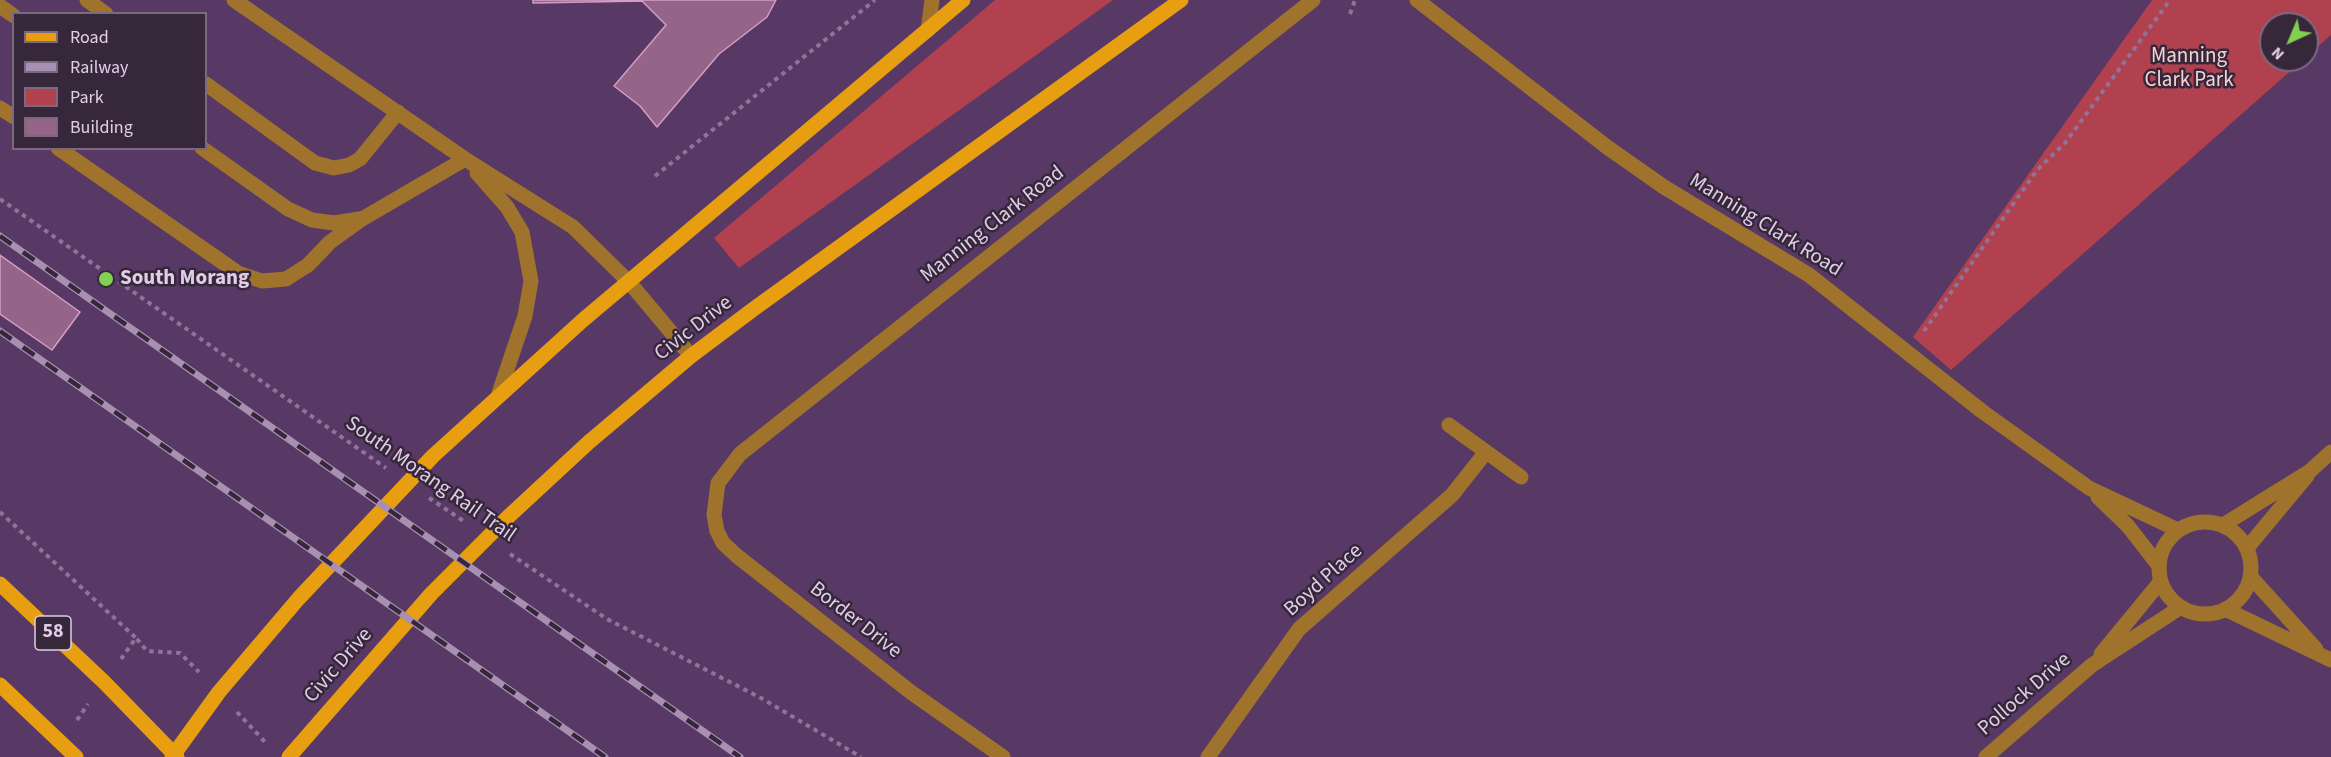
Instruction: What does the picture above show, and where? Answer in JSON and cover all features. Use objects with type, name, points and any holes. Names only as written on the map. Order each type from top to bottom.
[{"type":"main road","points":[[174,756],[219,692],[299,598],[433,456],[499,393],[963,0]]},
{"type":"main road","name":"Civic Drive","points":[[289,757],[431,594],[508,517],[589,442],[691,356],[1181,0]]},
{"type":"main road","name":"58","points":[[0,584],[104,682],[174,756]]},
{"type":"main road","points":[[0,685],[76,757]]},
{"type":"street","points":[[87,0],[103,12]]},
{"type":"street","points":[[234,0],[465,159],[573,227],[629,282],[691,356]]},
{"type":"street","points":[[928,30],[932,0]]},
{"type":"street","name":"Manning Clark Road","points":[[714,497],[718,483],[727,468],[740,454],[1313,0]]},
{"type":"street","name":"Manning Clark Road","points":[[1417,0],[1606,147],[1664,187],[1809,275],[1983,412],[2090,488],[2128,526],[2160,574]]},
{"type":"street","points":[[207,85],[315,163],[334,168],[349,165],[360,159],[398,112]]},
{"type":"street","points":[[61,150],[238,273],[262,281],[286,279],[362,219],[465,159]]},
{"type":"street","points":[[205,150],[288,209],[303,216],[334,223],[362,219]]},
{"type":"street","points":[[465,159],[507,207],[522,232],[531,281],[525,316],[499,393]]},
{"type":"street","points":[[1449,425],[1521,477]]},
{"type":"street","name":"Boyd Place","points":[[1208,757],[1299,629],[1452,495],[1486,452]]},
{"type":"street","points":[[2223,525],[2310,471],[2331,452]]},
{"type":"street","points":[[2247,548],[2296,491],[2310,471]]},
{"type":"street","name":"Manning Clark Road","points":[[2090,488],[2178,530]]},
{"type":"street","name":"Border Drive","points":[[714,497],[717,531],[723,543],[736,556],[921,700],[1003,757]]},
{"type":"street","points":[[2205,521],[2223,525],[2241,539],[2247,548],[2252,567],[2246,590],[2237,601],[2225,609],[2203,614],[2181,608],[2165,591],[2160,574],[2161,552],[2178,530],[2205,521]]},
{"type":"street","name":"Pollock Drive","points":[[2092,665],[2160,574]]},
{"type":"street","points":[[2250,576],[2326,657]]},
{"type":"street","name":"Pollock Drive","points":[[1986,757],[2092,665],[2181,608]]},
{"type":"street","points":[[2225,609],[2326,657]]},
{"type":"path","points":[[655,176],[875,0]]},
{"type":"path","points":[[1350,14],[1355,0]]},
{"type":"path","points":[[1906,352],[2037,170],[2065,143],[2170,0]]},
{"type":"path","name":"South Morang Rail Trail","points":[[0,199],[390,471]]},
{"type":"path","name":"South Morang Rail Trail","points":[[419,491],[468,525]]},
{"type":"path","points":[[0,512],[136,638],[147,651],[180,653],[271,749]]},
{"type":"path","name":"South Morang Rail Trail","points":[[507,552],[607,620],[761,698],[861,757]]},
{"type":"path","points":[[62,742],[136,638]]},
{"type":"green space","points":[[995,0],[1113,0],[739,268],[714,238]]},
{"type":"green space","name":"Manning Clark Park","points":[[2152,0],[2331,0],[2331,35],[2319,46],[2319,12],[2259,12],[2259,72],[2289,72],[1951,370],[1913,337]]},
{"type":"building","points":[[533,0],[776,0],[767,17],[719,54],[657,127],[640,106],[614,86],[666,25],[642,1],[533,3]]},
{"type":"building","points":[[0,255],[80,312],[52,350],[0,314]]},
{"type":"railway","points":[[0,236],[740,757]]},
{"type":"railway","points":[[0,331],[605,757]]},
{"type":"place","name":"South Morang","points":[[106,279]]}]
